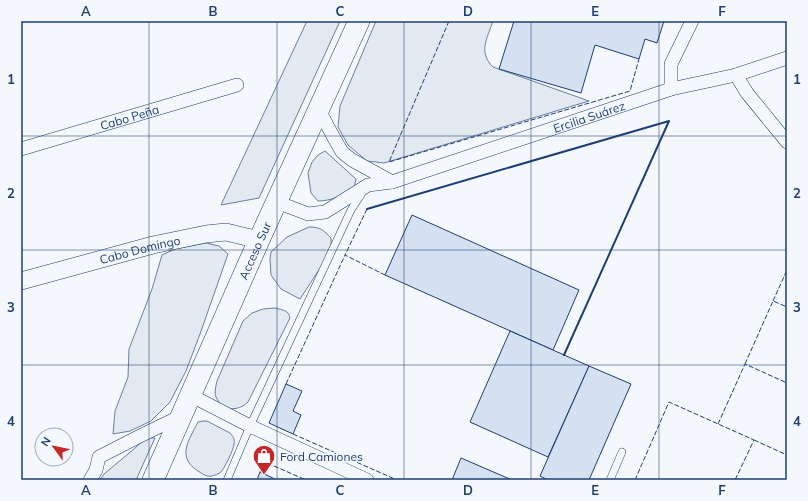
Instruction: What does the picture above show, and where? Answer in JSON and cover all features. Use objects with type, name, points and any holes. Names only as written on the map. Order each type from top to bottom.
[{"type":"main road","name":"Acceso Sur","points":[[153,480],[259,240],[359,21]]},
{"type":"street","points":[[671,89],[671,64],[692,21]]},
{"type":"street","name":"Ercilia Suárez","points":[[277,202],[308,214],[325,212],[368,185],[392,182],[671,89],[736,75],[787,58]]},
{"type":"street","points":[[736,75],[747,93],[787,142]]},
{"type":"street","name":"Cabo Peña","points":[[21,149],[237,85]]},
{"type":"street","points":[[319,110],[342,152],[352,160],[392,182]]},
{"type":"street","name":"Cabo Domingo","points":[[21,281],[153,245],[206,234],[226,232],[259,240]]},
{"type":"street","points":[[190,395],[250,426],[367,480]]},
{"type":"street","points":[[90,480],[96,470],[99,457],[181,416]]},
{"type":"lane","points":[[227,480],[250,426],[352,210],[368,185]]},
{"type":"lane","points":[[610,480],[622,452]]},
{"type":"shaded area","points":[[307,21],[340,21],[259,198],[221,205]]},
{"type":"shaded area","points":[[376,21],[493,21],[486,40],[485,51],[488,61],[493,67],[589,101],[384,163],[367,161],[348,145],[338,127],[340,106]]},
{"type":"shaded area","points":[[325,151],[356,179],[354,188],[350,191],[332,199],[318,201],[311,193],[308,173],[312,162],[318,155]]},
{"type":"shaded area","points":[[309,227],[319,228],[324,231],[331,238],[331,246],[328,256],[300,299],[281,289],[271,275],[270,259],[271,252],[287,237]]},
{"type":"shaded area","points":[[206,243],[219,246],[228,254],[186,371],[170,402],[151,421],[130,431],[113,434],[115,411],[128,377],[129,349],[152,289],[162,255],[175,249]]},
{"type":"shaded area","points":[[275,308],[287,312],[290,318],[248,402],[235,409],[222,405],[215,393],[217,381],[243,321],[252,313],[263,309]]},
{"type":"shaded area","points":[[207,421],[230,433],[233,436],[234,441],[234,447],[229,459],[221,472],[210,476],[202,474],[191,466],[187,460],[186,454],[186,448],[191,435],[198,422]]},
{"type":"shaded area","points":[[146,438],[155,438],[136,480],[100,480],[104,474]]},
{"type":"building","points":[[514,21],[664,21],[657,43],[645,39],[639,59],[595,45],[581,93],[499,69]]},
{"type":"building","points":[[412,215],[579,290],[553,350],[385,275]]},
{"type":"building","points":[[510,331],[589,366],[548,457],[470,422]]},
{"type":"building","points":[[589,366],[631,384],[589,480],[548,480],[540,476]]},
{"type":"building","points":[[286,384],[302,391],[293,411],[301,415],[293,434],[269,423]]},
{"type":"building","points":[[461,458],[512,480],[452,480]]},
{"type":"building","name":"Ford Camiones","points":[[260,472],[277,480],[257,480]]},
{"type":"fence","points":[[449,21],[389,162],[630,91],[639,59]]},
{"type":"fence","points":[[367,209],[345,255],[385,275]]},
{"type":"fence","points":[[286,384],[345,255]]},
{"type":"fence","points":[[773,301],[787,270]]},
{"type":"fence","points":[[745,364],[773,301],[787,307]]},
{"type":"fence","points":[[718,424],[745,364],[787,383]]},
{"type":"fence","points":[[635,480],[669,402],[754,440],[735,480]]},
{"type":"fence","points":[[293,434],[397,480]]},
{"type":"fence","points":[[754,440],[787,455]]},
{"type":"fence","points":[[260,472],[265,462],[306,480]]},
{"type":"wall","points":[[367,209],[669,121],[564,355]]},
{"type":"place","name":"Ford Camiones","points":[[264,476]]}]
